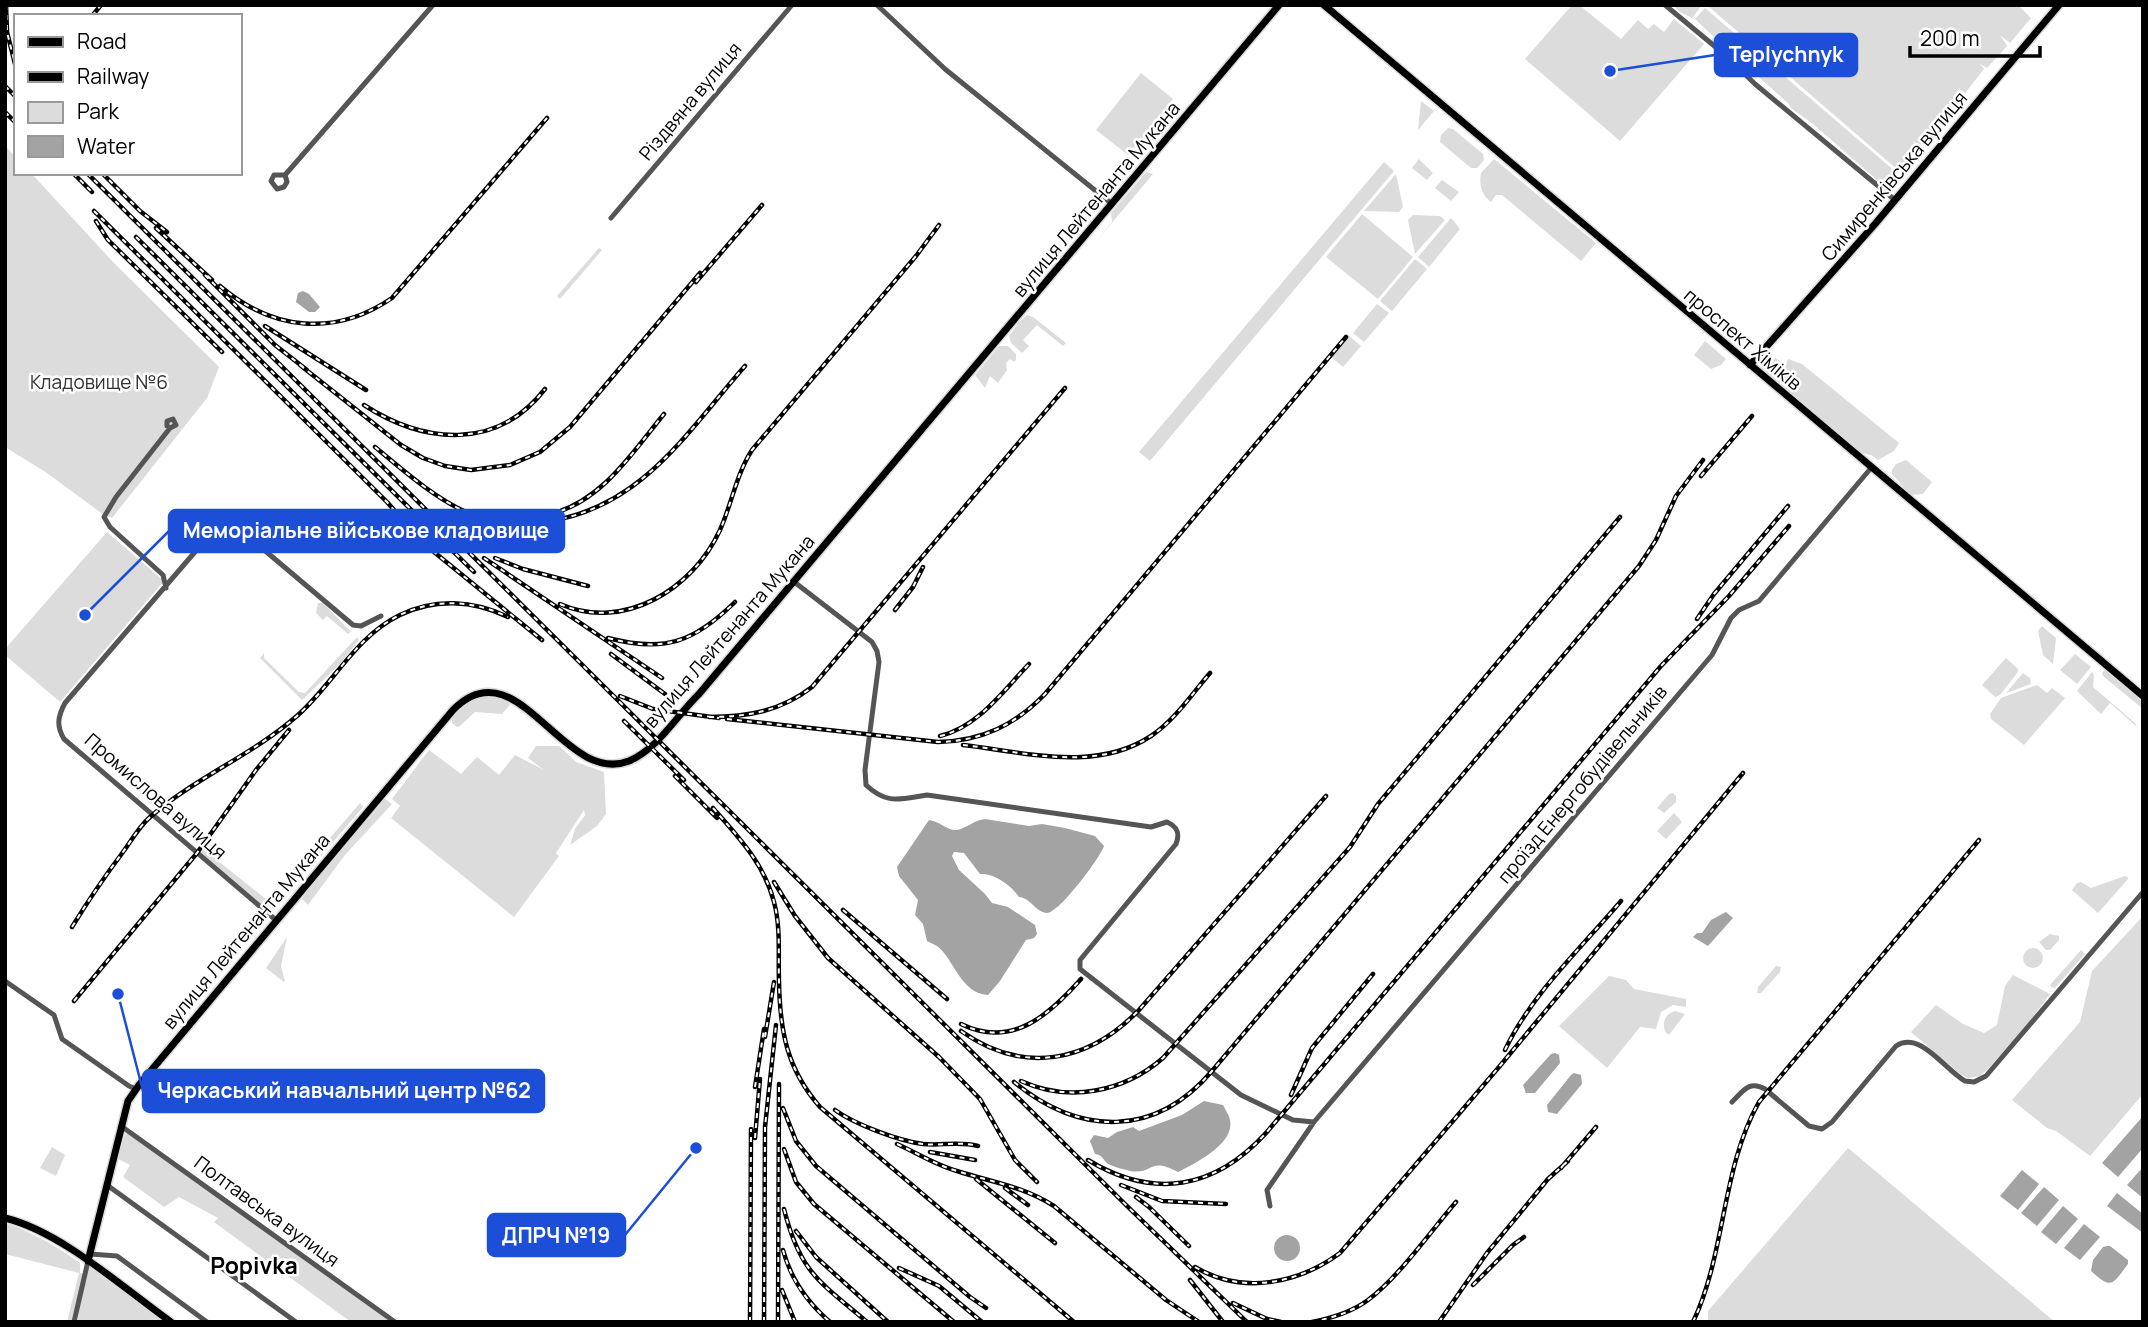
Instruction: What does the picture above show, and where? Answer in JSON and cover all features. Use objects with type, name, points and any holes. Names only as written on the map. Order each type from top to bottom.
[{"type":"main road","name":"вулиця Лейтенанта Мукана","points":[[89,1257],[128,1101],[450,712],[465,700],[487,693],[503,695],[526,708],[587,758],[601,764],[624,763],[641,754],[699,694],[1279,5]]},
{"type":"main road","name":"проспект Хіміків","points":[[1324,5],[2143,696]]},
{"type":"main road","name":"Симиренківська вулиця","points":[[1750,365],[1895,200],[2059,5]]},
{"type":"main road","points":[[5,1218],[44,1233],[89,1257],[171,1322]]},
{"type":"street","points":[[285,175],[433,5]]},
{"type":"street","name":"Різдвяна вулиця","points":[[611,218],[792,5]]},
{"type":"street","points":[[877,5],[945,69],[1112,204]]},
{"type":"street","points":[[1665,5],[1895,200]]},
{"type":"street","points":[[166,588],[163,575],[110,527],[104,517],[116,497],[170,428]]},
{"type":"street","name":"проїзд Енергобудівельників","points":[[1270,1206],[1267,1190],[1314,1122],[1712,655],[1731,618],[1739,610],[1759,601],[1871,468]]},
{"type":"street","name":"Промислова вулиця","points":[[277,921],[64,739],[58,729],[59,716],[65,703],[219,524],[231,523],[353,625],[360,626],[381,616]]},
{"type":"street","points":[[793,581],[872,642],[877,651],[879,670],[864,770],[866,785],[870,789],[895,801],[926,795],[1152,827],[1167,822],[1177,830],[1179,836],[1176,844],[1080,960],[1080,969],[1241,1095],[1293,1120],[1314,1122]]},
{"type":"street","points":[[1732,1102],[1746,1087],[1757,1085],[1809,1126],[1822,1129],[1832,1122],[1896,1046],[1905,1041],[1918,1043],[1960,1078],[1969,1082],[1980,1080],[2143,892]]},
{"type":"street","points":[[5,981],[54,1015],[62,1039],[136,1089]]},
{"type":"street","name":"Полтавська вулиця","points":[[121,1126],[395,1322]]},
{"type":"street","points":[[107,1185],[296,1322]]},
{"type":"street","points":[[74,1322],[89,1257],[117,1256],[207,1322]]},
{"type":"green space","points":[[1572,5],[1579,5],[1621,39],[1638,20],[1648,29],[1654,24],[1664,32],[1674,19],[1704,44],[1620,141],[1525,59]]},
{"type":"green space","points":[[1673,5],[1702,5],[1692,18]]},
{"type":"green space","points":[[2018,5],[2031,18],[2010,43],[2000,35],[2007,46],[1987,68],[1980,64],[1984,69],[1965,93],[1958,88],[1963,95],[1942,119],[1935,115],[1941,121],[1920,145],[1913,141],[1918,148],[1899,171],[1708,6]]},
{"type":"green space","points":[[1705,8],[1897,173],[1885,187],[1791,108],[1743,63],[1741,66],[1711,40],[1714,37],[1695,19]]},
{"type":"green space","points":[[1141,73],[1173,99],[1128,155],[1096,130]]},
{"type":"green space","points":[[1421,101],[1434,111],[1418,130]]},
{"type":"green space","points":[[1448,128],[1453,129],[1483,154],[1484,160],[1477,168],[1471,168],[1440,142],[1441,135]]},
{"type":"green space","name":"Кладовище №6","points":[[5,146],[14,155],[14,175],[33,175],[113,262],[219,367],[207,398],[112,518],[5,447]]},
{"type":"green space","points":[[1419,159],[1433,173],[1427,180],[1412,168]]},
{"type":"green space","points":[[1494,159],[1596,243],[1581,261],[1502,195],[1496,195],[1491,202],[1485,196],[1481,173]]},
{"type":"green space","points":[[1384,162],[1394,171],[1150,461],[1139,452]]},
{"type":"green space","points":[[1146,172],[1153,174],[1095,243],[1112,222],[1111,213]]},
{"type":"green space","points":[[1396,174],[1403,207],[1399,212],[1364,211]]},
{"type":"green space","points":[[1442,180],[1459,192],[1451,201],[1435,188]]},
{"type":"green space","points":[[1362,214],[1413,257],[1378,299],[1326,257]]},
{"type":"green space","points":[[1413,215],[1440,216],[1445,220],[1415,254],[1408,220]]},
{"type":"green space","points":[[1451,218],[1460,229],[1429,267],[1418,257]]},
{"type":"green space","points":[[599,248],[602,250],[560,299],[557,296]]},
{"type":"green space","points":[[1415,259],[1427,269],[1392,311],[1380,301]]},
{"type":"green space","points":[[1377,304],[1389,313],[1364,342],[1353,333]]},
{"type":"green space","points":[[1027,315],[1066,343],[1063,346],[1037,325],[1023,340],[1029,346],[1022,353],[1011,343],[1009,336]]},
{"type":"green space","points":[[1348,335],[1361,346],[1343,367],[1330,356]]},
{"type":"green space","points":[[1705,341],[1726,359],[1721,365],[1711,369],[1694,355]]},
{"type":"green space","points":[[999,346],[1008,346],[1016,354],[1016,360],[1014,362],[1010,359],[1006,363],[1007,370],[998,383],[990,376],[985,388],[975,375]]},
{"type":"green space","points":[[1775,358],[1786,365],[1788,359],[1802,364],[1899,443],[1894,451],[1878,460],[1862,453],[1766,372],[1764,362],[1772,362]]},
{"type":"green space","points":[[1906,460],[1932,482],[1923,494],[1910,495],[1892,474],[1896,464]]},
{"type":"green space","points":[[107,532],[164,581],[60,702],[5,655],[5,649]]},
{"type":"green space","points":[[318,603],[323,603],[351,632],[348,634],[327,616],[323,620],[316,613]]},
{"type":"green space","points":[[2042,626],[2056,638],[2053,664],[2043,655],[2038,631]]},
{"type":"green space","points":[[357,637],[359,640],[341,663],[302,700],[260,658],[264,653],[264,658],[299,692],[305,693]]},
{"type":"green space","points":[[2075,654],[2091,667],[2077,684],[2060,670]]},
{"type":"green space","points":[[2006,658],[2018,672],[2000,695],[1995,697],[1982,685]]},
{"type":"green space","points":[[2105,670],[2143,702],[2143,709],[2103,676],[2102,672]]},
{"type":"green space","points":[[2092,672],[2093,687],[2137,727],[2110,703],[2101,714],[2077,691]]},
{"type":"green space","points":[[2023,673],[2030,678],[2031,684],[2006,693]]},
{"type":"green space","points":[[2037,685],[2047,693],[2052,688],[2065,698],[2024,745],[1991,719],[1990,714],[2001,698]]},
{"type":"green space","points":[[480,697],[500,697],[510,705],[502,714],[475,712],[460,726],[452,723],[455,713],[462,706]]},
{"type":"green space","points":[[536,746],[559,746],[576,762],[604,772],[606,814],[597,826],[570,845],[575,829],[585,815],[584,810],[556,853],[559,856],[514,917],[391,818],[400,806],[392,799],[429,750],[461,774],[477,757],[499,775],[515,755],[544,770],[528,758]]},
{"type":"green space","points":[[1673,793],[1676,802],[1664,813],[1657,808],[1669,794]]},
{"type":"green space","points":[[383,797],[392,804],[345,855],[308,905],[302,899],[312,884]]},
{"type":"green space","points":[[360,803],[363,807],[310,869],[308,867],[314,861],[312,859]]},
{"type":"green space","points":[[1674,813],[1682,822],[1666,839],[1657,831]]},
{"type":"green space","points":[[206,847],[207,852],[272,904],[268,910],[200,853]]},
{"type":"green space","points":[[2125,876],[2128,879],[2098,913],[2072,890],[2077,883],[2081,882],[2091,888]]},
{"type":"green space","points":[[2143,916],[2143,1094],[2090,1156],[2056,1131],[2047,1128],[2012,1100],[2080,1022],[2092,971]]},
{"type":"green space","points":[[2050,934],[2059,936],[2059,940],[2050,950],[2046,950],[2039,942]]},
{"type":"green space","points":[[287,937],[281,966],[284,982],[266,968]]},
{"type":"green space","points":[[2033,948],[2040,951],[2043,958],[2040,965],[2033,968],[2026,965],[2023,958],[2026,951]]},
{"type":"green space","points":[[2081,950],[2085,954],[2055,988],[2051,987],[2050,985]]},
{"type":"green space","points":[[1776,966],[1781,967],[1780,972],[1761,993],[1757,993],[1758,987]]},
{"type":"green space","points":[[2013,975],[2050,994],[2027,1025],[1980,1076],[1968,1078],[1960,1074],[1911,1032],[1936,1005],[1963,1024],[1984,1033],[1997,1025],[2005,986]]},
{"type":"green space","points":[[1609,976],[1626,980],[1634,989],[1686,999],[1686,1007],[1673,1005],[1661,1012],[1656,1029],[1640,1027],[1607,1068],[1559,1026]]},
{"type":"green space","points":[[1675,1011],[1685,1014],[1669,1035],[1665,1032],[1664,1022],[1669,1014]]},
{"type":"green space","points":[[127,1129],[395,1322],[351,1322],[214,1222],[218,1218],[179,1197],[164,1207],[123,1177],[130,1165],[118,1159],[118,1156]]},
{"type":"green space","points":[[52,1147],[65,1155],[56,1176],[40,1168]]},
{"type":"green space","points":[[1848,1148],[2055,1322],[1708,1322],[1708,1311]]},
{"type":"green space","points":[[5,1223],[35,1235],[80,1263],[80,1273],[86,1274],[88,1261],[171,1322],[77,1322],[85,1281],[73,1322],[67,1322],[79,1273],[5,1254]]},
{"type":"water","points":[[303,291],[320,307],[315,312],[309,312],[296,302],[298,293]]},
{"type":"water","points":[[985,819],[1065,828],[1095,836],[1104,846],[1069,895],[1053,911],[1047,913],[1019,897],[1002,881],[991,875],[980,874],[964,853],[954,852],[952,856],[959,870],[992,903],[1008,907],[1035,925],[1037,934],[1026,940],[988,995],[979,993],[964,982],[943,952],[927,941],[923,924],[915,915],[918,900],[899,876],[897,867],[929,820],[957,830]]},
{"type":"water","points":[[1726,912],[1733,918],[1708,946],[1693,937],[1702,933],[1711,920]]},
{"type":"water","points":[[1551,1054],[1559,1055],[1560,1063],[1535,1093],[1526,1093],[1523,1085]]},
{"type":"water","points":[[1574,1073],[1581,1075],[1582,1084],[1557,1114],[1548,1112],[1547,1105]]},
{"type":"water","points":[[1204,1101],[1223,1105],[1229,1118],[1230,1129],[1212,1152],[1178,1172],[1161,1166],[1138,1172],[1130,1171],[1108,1164],[1095,1154],[1090,1141],[1094,1135],[1108,1138],[1133,1127],[1139,1131],[1182,1115]]},
{"type":"water","points":[[2143,1116],[2143,1148],[2118,1177],[2102,1163]]},
{"type":"water","points":[[2143,1167],[2143,1198],[2127,1185]]},
{"type":"water","points":[[2022,1170],[2039,1184],[2018,1210],[2000,1196]]},
{"type":"water","points":[[2044,1187],[2059,1200],[2037,1226],[2021,1213]]},
{"type":"water","points":[[2117,1193],[2143,1214],[2143,1233],[2107,1206]]},
{"type":"water","points":[[2063,1206],[2078,1219],[2056,1244],[2041,1232]]},
{"type":"water","points":[[2084,1224],[2100,1237],[2080,1260],[2064,1248]]},
{"type":"water","points":[[1287,1235],[1296,1239],[1300,1248],[1296,1257],[1287,1261],[1278,1257],[1274,1248],[1278,1239]]},
{"type":"water","points":[[2110,1246],[2128,1260],[2128,1264],[2115,1280],[2108,1283],[2091,1271],[2093,1260],[2103,1247]]},
{"type":"railway","points":[[6,5],[7,32],[14,60]]},
{"type":"railway","points":[[94,14],[101,5]]},
{"type":"railway","points":[[5,86],[14,95]]},
{"type":"railway","points":[[5,112],[14,121]]},
{"type":"railway","points":[[220,286],[261,312],[304,324],[349,319],[370,311],[392,298],[547,118]]},
{"type":"railway","points":[[75,175],[92,192]]},
{"type":"railway","points":[[89,175],[1247,1322]]},
{"type":"railway","points":[[104,175],[140,211],[167,232]]},
{"type":"railway","points":[[696,282],[762,205]]},
{"type":"railway","points":[[94,211],[387,502],[423,543],[542,640]]},
{"type":"railway","points":[[96,221],[108,240],[222,352]]},
{"type":"railway","points":[[560,604],[584,611],[608,613],[632,608],[654,600],[693,570],[720,530],[742,469],[752,450],[916,256],[939,225]]},
{"type":"railway","points":[[156,228],[212,280]]},
{"type":"railway","points":[[136,237],[474,572]]},
{"type":"railway","points":[[300,365],[401,445],[423,458],[445,466],[471,470],[510,465],[540,452],[570,427],[700,273]]},
{"type":"railway","points":[[205,275],[275,345],[307,370]]},
{"type":"railway","points":[[265,326],[366,390]]},
{"type":"railway","points":[[727,719],[938,742],[983,735],[1010,723],[1045,694],[1346,337]]},
{"type":"railway","points":[[375,447],[430,491],[466,512],[505,523],[544,522],[578,514],[608,502],[635,485],[681,441],[745,366]]},
{"type":"railway","points":[[709,717],[764,711],[788,702],[812,687],[1065,388]]},
{"type":"railway","points":[[364,405],[411,428],[459,435],[482,432],[505,423],[526,409],[545,389]]},
{"type":"railway","points":[[551,514],[569,508],[601,487],[628,459],[664,414]]},
{"type":"railway","points":[[1701,476],[1752,416]]},
{"type":"railway","points":[[1014,1082],[1039,1100],[1065,1112],[1091,1120],[1116,1122],[1142,1118],[1166,1109],[1190,1093],[1212,1071],[1639,566],[1656,540],[1676,496],[1703,460]]},
{"type":"railway","points":[[1697,619],[1714,594],[1788,506]]},
{"type":"railway","points":[[1021,1081],[1058,1091],[1095,1091],[1131,1079],[1163,1058],[1350,847],[1378,804],[1620,517]]},
{"type":"railway","points":[[1088,1160],[1136,1181],[1160,1184],[1205,1177],[1246,1152],[1266,1133],[1661,666],[1729,596],[1789,526]]},
{"type":"railway","points":[[484,558],[662,678]]},
{"type":"railway","points":[[495,558],[523,569],[588,586]]},
{"type":"railway","points":[[895,610],[913,587],[923,567]]},
{"type":"railway","points":[[608,638],[646,644],[678,641],[706,627],[735,602]]},
{"type":"railway","points":[[72,927],[149,818],[298,715],[370,635],[384,624],[413,610],[454,603],[481,607],[508,617]]},
{"type":"railway","points":[[611,654],[665,694]]},
{"type":"railway","points":[[940,736],[966,725],[978,716],[1029,664]]},
{"type":"railway","points":[[963,745],[1059,757],[1107,754],[1129,747],[1160,730],[1210,673]]},
{"type":"railway","points":[[620,696],[653,709],[719,718]]},
{"type":"railway","points":[[624,721],[684,780]]},
{"type":"railway","points":[[74,1001],[197,853],[256,770],[289,730]]},
{"type":"railway","points":[[1195,1267],[1232,1281],[1269,1282],[1306,1272],[1340,1253],[1499,1067],[1743,773]]},
{"type":"railway","points":[[675,776],[717,818]]},
{"type":"railway","points":[[961,1031],[984,1045],[1008,1054],[1031,1058],[1077,1052],[1098,1042],[1139,1010],[1326,796]]},
{"type":"railway","points":[[713,808],[749,851],[770,888],[778,922],[780,1000],[784,1034],[793,1064],[809,1093],[820,1107],[1074,1322]]},
{"type":"railway","points":[[1693,1322],[1712,1268],[1737,1155],[1759,1102],[1979,840]]},
{"type":"railway","points":[[774,882],[795,916],[828,958],[939,1057],[980,1099],[1015,1160],[1037,1182]]},
{"type":"railway","points":[[1505,1050],[1543,991],[1621,901]]},
{"type":"railway","points":[[843,910],[947,999]]},
{"type":"railway","points":[[1291,1095],[1312,1048],[1373,974]]},
{"type":"railway","points":[[961,1024],[979,1031],[997,1033],[1013,1030],[1042,1016],[1081,979]]},
{"type":"railway","points":[[765,1037],[774,982]]},
{"type":"railway","points":[[764,1322],[765,1127],[776,1025]]},
{"type":"railway","points":[[755,1087],[764,1029]]},
{"type":"railway","points":[[755,1138],[760,1079]]},
{"type":"railway","points":[[778,1322],[779,1084]]},
{"type":"railway","points":[[783,1108],[796,1141],[816,1166],[986,1308]]},
{"type":"railway","points":[[835,1110],[865,1126],[913,1142],[978,1146]]},
{"type":"railway","points":[[1561,1168],[1596,1127]]},
{"type":"railway","points":[[750,1322],[751,1129]]},
{"type":"railway","points":[[897,1144],[942,1166],[1019,1189],[1054,1206],[1166,1300],[1199,1322]]},
{"type":"railway","points":[[784,1149],[796,1182],[814,1204],[954,1322]]},
{"type":"railway","points":[[930,1152],[975,1160]]},
{"type":"railway","points":[[1439,1322],[1487,1253],[1548,1179],[1568,1161]]},
{"type":"railway","points":[[976,1179],[1055,1243]]},
{"type":"railway","points":[[1121,1185],[1162,1201],[1226,1204]]},
{"type":"railway","points":[[1005,1188],[1028,1205]]},
{"type":"railway","points":[[1136,1197],[1189,1246]]},
{"type":"railway","points":[[1312,1322],[1349,1311],[1380,1290],[1403,1267],[1456,1202]]},
{"type":"railway","points":[[784,1209],[790,1231],[805,1262],[824,1286],[867,1322]]},
{"type":"railway","points":[[796,1231],[816,1257],[888,1322]]},
{"type":"railway","points":[[1473,1285],[1524,1237]]},
{"type":"railway","points":[[783,1250],[790,1271],[801,1290],[830,1322]]},
{"type":"railway","points":[[899,1268],[939,1286],[982,1322]]},
{"type":"railway","points":[[1190,1280],[1223,1322]]},
{"type":"railway","points":[[782,1290],[795,1322]]},
{"type":"railway","points":[[1233,1303],[1267,1319],[1281,1322]]},
{"type":"place","name":"Teplychnyk","points":[[1610,71]]},
{"type":"place","name":"Меморіальне військове кладовище","points":[[85,615]]},
{"type":"place","name":"Черкаський навчальний центр №62","points":[[118,994]]},
{"type":"place","name":"ДПРЧ №19","points":[[696,1148]]},
{"type":"district","name":"Popivka","points":[[254,1266]]}]
